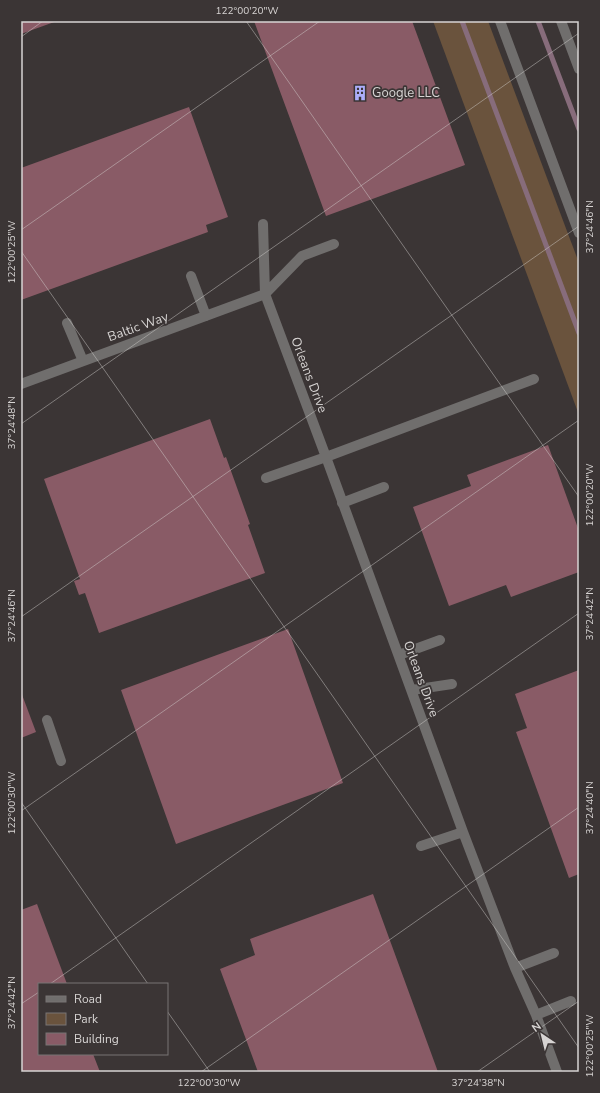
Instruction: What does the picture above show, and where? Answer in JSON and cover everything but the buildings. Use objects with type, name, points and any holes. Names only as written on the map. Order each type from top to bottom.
[{"type":"street","points":[[500,21],[579,233]]},
{"type":"street","points":[[561,21],[579,69]]},
{"type":"street","name":"Orleans Drive","points":[[263,224],[265,294],[463,832],[515,968],[536,1015],[557,1072]]},
{"type":"street","points":[[265,294],[302,256],[334,244]]},
{"type":"street","points":[[191,276],[206,316]]},
{"type":"street","name":"Baltic Way","points":[[21,384],[265,294]]},
{"type":"street","points":[[67,323],[83,361]]},
{"type":"street","points":[[266,478],[534,379]]},
{"type":"street","points":[[342,503],[384,487]]},
{"type":"street","points":[[399,655],[440,640]]},
{"type":"street","points":[[412,690],[452,684]]},
{"type":"street","points":[[46,720],[61,761]]},
{"type":"street","points":[[421,846],[463,832]]},
{"type":"street","points":[[515,968],[554,953]]},
{"type":"street","points":[[536,1015],[571,1001]]},
{"type":"green space","points":[[433,21],[488,21],[579,263],[579,415]]},
{"type":"waterway","points":[[462,21],[579,333]]},
{"type":"waterway","points":[[538,21],[579,129]]},
{"type":"place","name":"Google LLC","points":[[360,93]]}]
